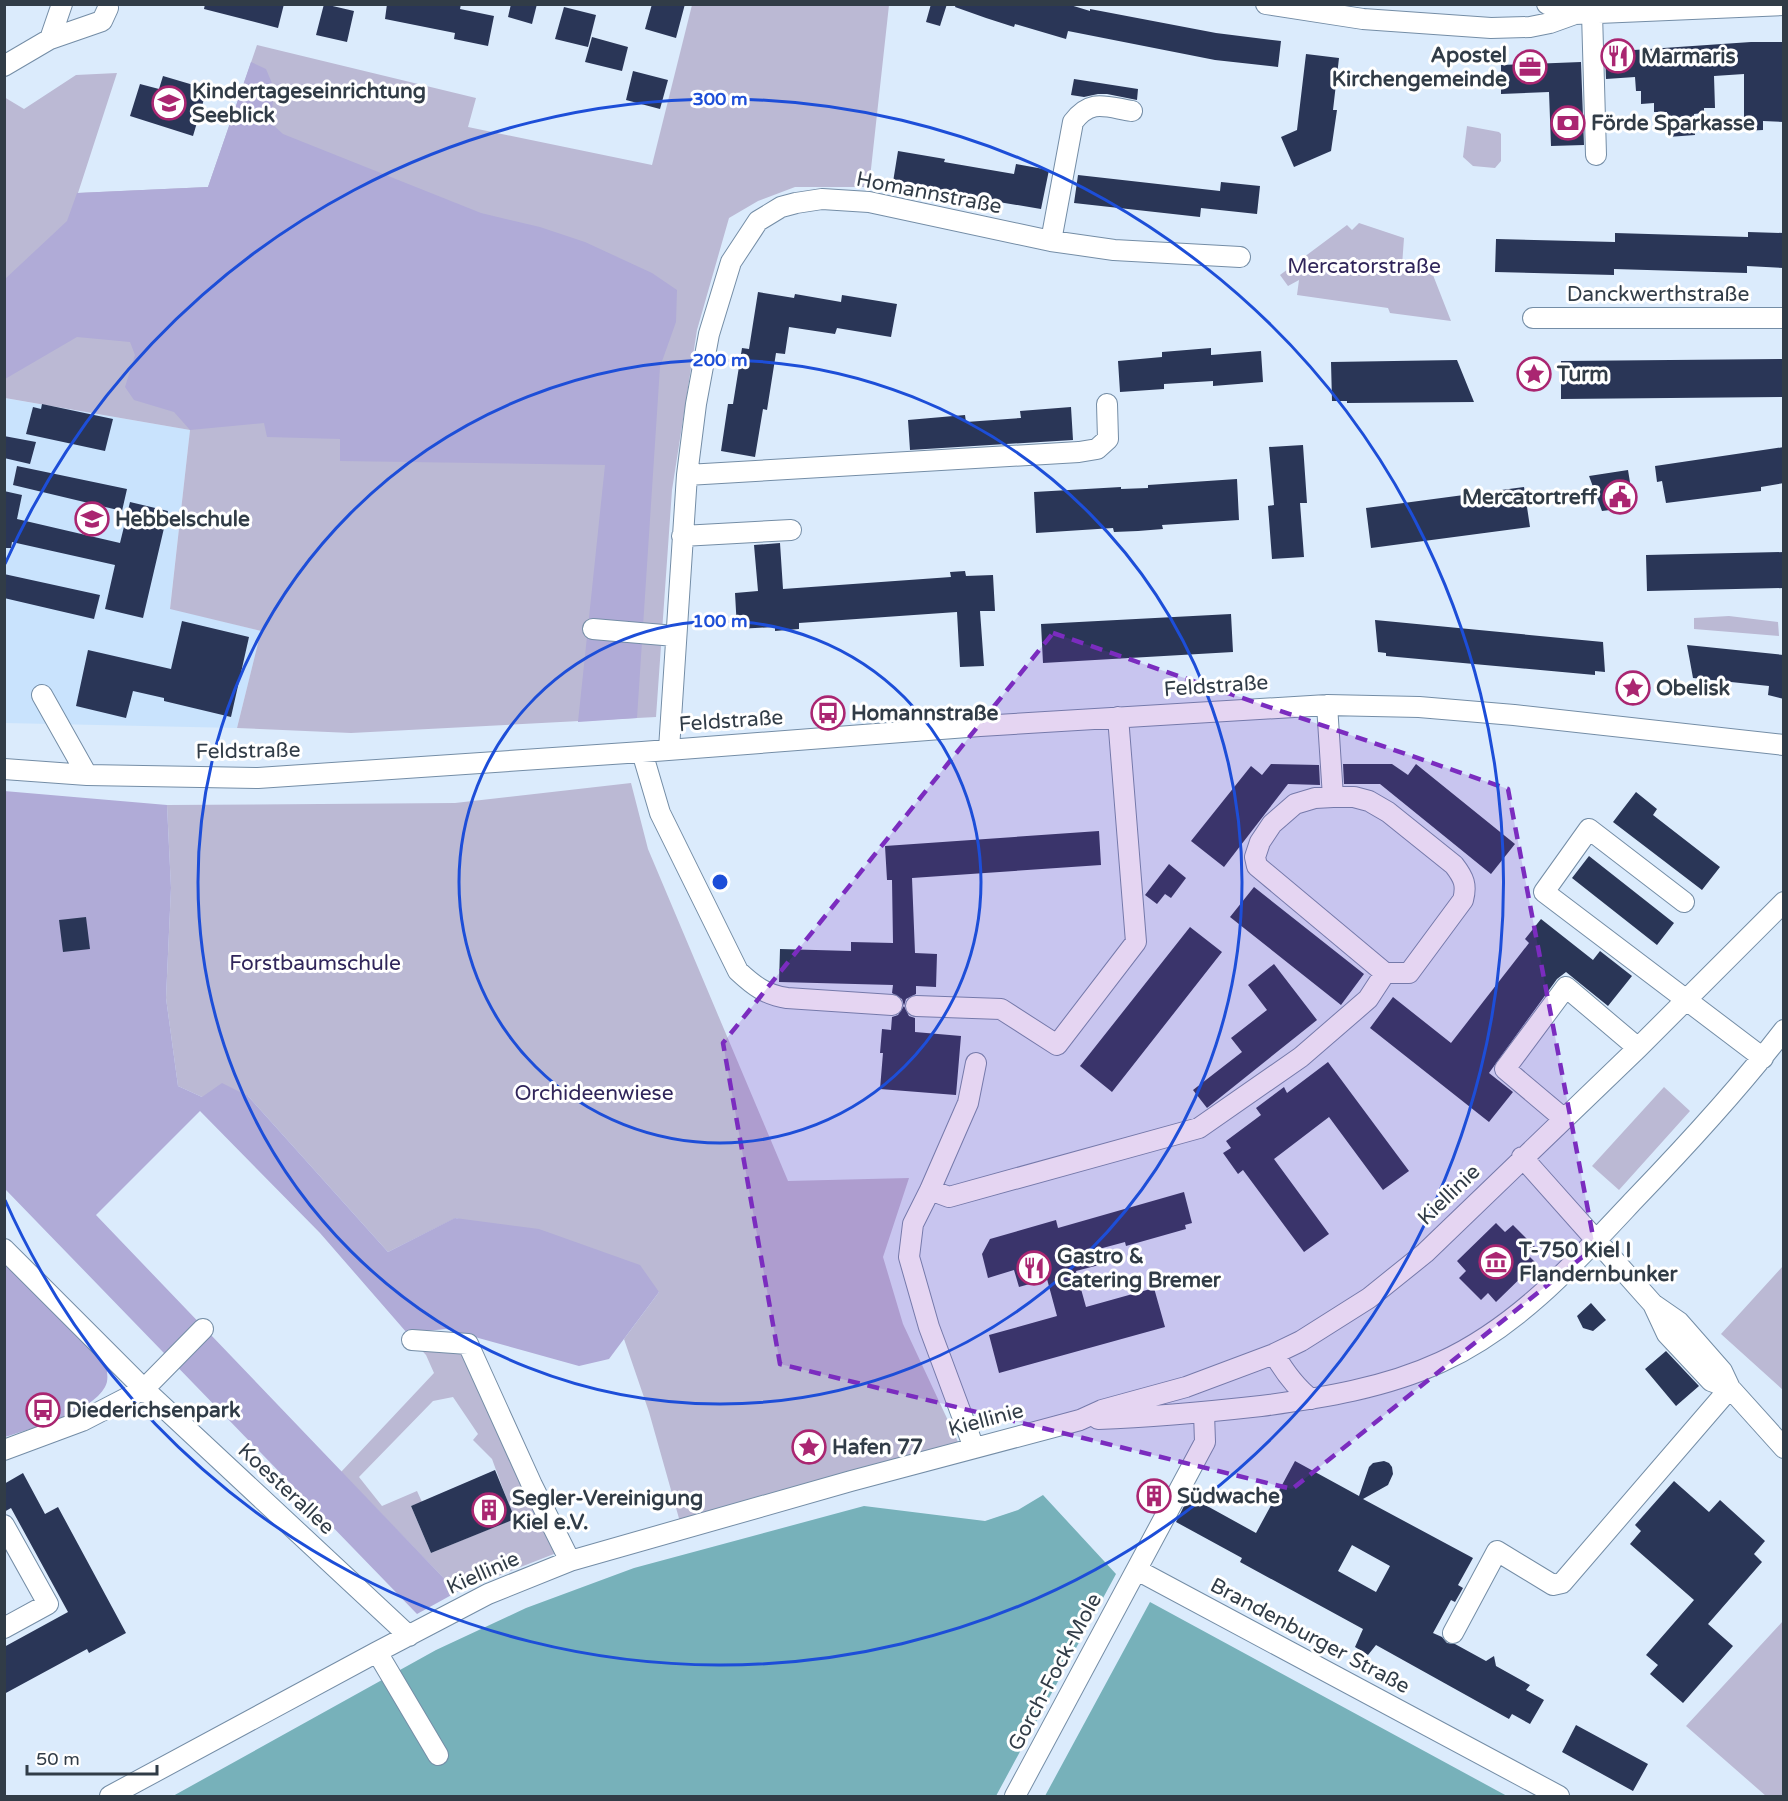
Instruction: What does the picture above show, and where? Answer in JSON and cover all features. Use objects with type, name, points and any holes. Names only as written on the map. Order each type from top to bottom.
[{"type":"street","points":[[47,40],[62,4]]},
{"type":"street","points":[[1266,4],[1517,28],[1550,23],[1584,13],[1784,5]]},
{"type":"street","points":[[1547,4],[1584,13]]},
{"type":"street","points":[[4,66],[47,40],[102,21],[108,8]]},
{"type":"street","points":[[1584,13],[1596,155]]},
{"type":"street","points":[[1051,241],[1073,122],[1082,111],[1095,105],[1132,111]]},
{"type":"street","name":"Homannstraße","points":[[669,749],[687,475],[709,334],[731,262],[758,221],[781,207],[822,199],[869,202],[1051,241],[1114,250],[1240,257]]},
{"type":"street","name":"Danckwerthstraße","points":[[1533,318],[1784,318]]},
{"type":"street","points":[[687,475],[1088,451],[1097,449],[1108,439],[1107,404]]},
{"type":"street","points":[[682,536],[791,530]]},
{"type":"street","points":[[593,629],[675,636]]},
{"type":"street","points":[[42,695],[87,775]]},
{"type":"street","points":[[1327,705],[1333,797]]},
{"type":"street","name":"Feldstraße","points":[[4,769],[87,775],[258,778],[1118,717],[1327,705],[1419,707],[1514,715],[1784,745]]},
{"type":"street","points":[[916,1006],[1001,1009],[1057,1045],[1136,942],[1118,717]]},
{"type":"street","points":[[642,752],[660,813],[738,971],[757,988],[770,995],[892,1005]]},
{"type":"street","points":[[1333,797],[1354,797],[1370,801],[1388,812],[1454,866],[1462,876],[1466,887],[1456,911],[1409,973],[1385,973],[1257,866],[1255,857],[1260,842],[1272,824],[1295,804],[1315,798],[1333,797]]},
{"type":"street","points":[[1684,902],[1589,829],[1544,892],[1763,1058]]},
{"type":"street","name":"Kiellinie","points":[[110,1797],[488,1594],[570,1561],[662,1533],[1080,1420],[1102,1410],[1186,1387],[1274,1354],[1301,1341],[1370,1298],[1425,1253],[1522,1157],[1638,1048],[1784,902]]},
{"type":"street","points":[[930,1190],[949,1197],[1198,1128],[1301,1058],[1368,999],[1385,973]]},
{"type":"street","points":[[1563,1118],[1505,1069],[1566,987],[1638,1048]]},
{"type":"street","name":"Kiellinie","points":[[1080,1420],[1204,1413],[1311,1399],[1391,1382],[1442,1362],[1510,1322],[1597,1241],[1673,1160],[1763,1058],[1784,1030]]},
{"type":"street","points":[[974,1448],[929,1327],[909,1257],[913,1224],[968,1103],[976,1063]]},
{"type":"street","points":[[1522,1157],[1653,1304],[1679,1322],[1722,1371],[1730,1388],[1784,1448]]},
{"type":"street","name":"Koesterallee","points":[[4,1249],[144,1389],[409,1636]]},
{"type":"street","points":[[4,1450],[81,1421],[144,1389],[203,1329]]},
{"type":"street","points":[[412,1340],[468,1344],[532,1485],[570,1561]]},
{"type":"street","points":[[1274,1354],[1286,1374],[1301,1392],[1311,1399]]},
{"type":"street","points":[[1453,1633],[1497,1551],[1553,1586],[1562,1583],[1730,1388]]},
{"type":"street","points":[[1137,1570],[1205,1442],[1204,1413]]},
{"type":"street","points":[[4,1525],[48,1605],[4,1628]]},
{"type":"street","name":"Gorch-Fock-Mole","points":[[1015,1797],[1137,1570]]},
{"type":"street","name":"Brandenburger Straße","points":[[1137,1570],[1559,1797]]},
{"type":"street","points":[[377,1652],[438,1755]]},
{"type":"highlighted area","points":[[1053,633],[1508,789],[1595,1247],[1292,1489],[780,1364],[723,1043]]},
{"type":"shaded area","points":[[251,62],[266,69],[274,88],[271,123],[283,134],[481,213],[540,227],[585,242],[652,273],[677,290],[676,322],[660,367],[637,718],[578,722],[605,465],[340,461],[340,439],[267,437],[264,423],[190,430],[174,412],[134,400],[125,387],[135,355],[130,342],[77,337],[5,379],[5,279],[67,221],[77,193],[208,187]]},
{"type":"shaded area","name":"Hebbelschule","points":[[4,398],[190,430],[170,608],[261,631],[237,728],[5,723]]},
{"type":"shaded area","points":[[4,791],[167,805],[171,888],[166,998],[178,1086],[202,1097],[222,1083],[248,1096],[388,1252],[455,1218],[539,1229],[640,1265],[659,1292],[609,1359],[579,1366],[446,1329],[407,1333],[320,1233],[200,1111],[96,1215],[457,1592],[417,1614],[5,1189]]},
{"type":"shaded area","points":[[4,1263],[106,1364],[107,1376],[105,1387],[98,1396],[74,1412],[5,1437]]},
{"type":"shaded area","points":[[1043,1495],[1116,1574],[996,1796],[173,1796],[436,1650],[526,1608],[634,1568],[864,1506],[985,1521],[1018,1510]]},
{"type":"shaded area","points":[[1150,1602],[1507,1796],[1045,1796]]},
{"type":"green space","points":[[692,5],[889,5],[869,187],[795,187],[758,201],[729,218],[697,330],[672,490],[656,717],[351,733],[237,728],[261,631],[170,609],[190,430],[5,398],[4,97],[24,109],[76,75],[117,73],[78,193],[208,187],[257,45],[476,98],[468,127],[652,165]]},
{"type":"green space","points":[[1467,126],[1501,134],[1501,161],[1495,168],[1473,166],[1463,157]]},
{"type":"green space","name":"Mercatorstraße","points":[[1359,223],[1404,238],[1402,266],[1431,270],[1451,321],[1390,313],[1388,308],[1297,295],[1299,280],[1288,286],[1280,275],[1347,225],[1352,230]]},
{"type":"green space","points":[[1729,616],[1778,622],[1779,636],[1694,629],[1694,618]]},
{"type":"green space","name":"Orchideenwiese","points":[[631,783],[648,849],[788,1181],[909,1178],[883,1257],[903,1324],[958,1442],[680,1522],[649,1412],[624,1339],[659,1292],[456,1218],[388,1252],[248,1096],[202,1097],[178,1086],[166,998],[171,888],[167,805],[455,803]]},
{"type":"green space","points":[[1664,1087],[1690,1111],[1619,1190],[1592,1166]]},
{"type":"green space","points":[[1783,1266],[1783,1390],[1721,1334]]},
{"type":"green space","points":[[412,1340],[468,1344],[564,1550],[457,1592],[341,1472],[434,1373],[426,1355]],"holes":[[[453,1397],[478,1434],[473,1440],[492,1459],[514,1519],[431,1553],[411,1506],[422,1502],[417,1491],[382,1506],[359,1477],[433,1401]]]},
{"type":"green space","points":[[1783,1621],[1783,1796],[1766,1796],[1686,1726]]},
{"type":"building","points":[[205,4],[284,4],[278,28],[204,9]]},
{"type":"building","points":[[324,4],[354,11],[347,42],[316,35]]},
{"type":"building","points":[[387,4],[461,4],[460,9],[494,16],[488,46],[454,39],[455,33],[385,19]]},
{"type":"building","points":[[511,4],[537,4],[532,24],[508,17]]},
{"type":"building","points":[[652,4],[685,4],[676,38],[645,29]]},
{"type":"building","points":[[931,4],[947,4],[940,26],[926,22]]},
{"type":"building","points":[[956,4],[1067,4],[1090,11],[1090,9],[1216,33],[1281,41],[1278,67],[1215,60],[1068,31],[1066,39],[1015,24],[1014,27],[955,7]]},
{"type":"building","points":[[564,7],[596,15],[588,47],[555,39]]},
{"type":"building","points":[[592,37],[628,47],[622,71],[585,62]]},
{"type":"building","points":[[1751,42],[1784,42],[1784,122],[1763,121],[1763,130],[1744,131],[1744,74],[1714,76],[1715,108],[1704,108],[1704,113],[1694,114],[1695,135],[1668,137],[1667,112],[1654,112],[1654,103],[1641,104],[1641,91],[1636,91],[1635,77],[1606,79],[1605,52]]},
{"type":"building","points":[[1306,54],[1339,58],[1333,110],[1337,110],[1331,151],[1294,167],[1281,137],[1297,130]]},
{"type":"building","name":"Förde Sparkasse","points":[[1581,62],[1584,145],[1551,146],[1549,92],[1501,94],[1501,65]]},
{"type":"building","points":[[633,71],[668,80],[660,109],[626,100]]},
{"type":"building","name":"Kindertageseinrichtung Seeblick","points":[[163,76],[207,89],[193,136],[130,116],[140,84],[159,89]]},
{"type":"building","points":[[1074,79],[1138,89],[1137,100],[1107,94],[1084,97],[1071,95]]},
{"type":"building","points":[[898,151],[945,159],[944,162],[1014,174],[1016,164],[1049,170],[1041,209],[893,182]]},
{"type":"building","points":[[1078,175],[1220,191],[1221,182],[1260,186],[1257,214],[1201,208],[1200,217],[1074,203]]},
{"type":"building","points":[[1748,232],[1784,233],[1784,268],[1747,266],[1747,273],[1614,269],[1614,275],[1495,272],[1496,239],[1615,242],[1615,233],[1748,237]]},
{"type":"building","points":[[758,292],[794,298],[795,294],[841,302],[842,295],[897,304],[891,337],[837,328],[835,334],[789,327],[785,354],[776,353],[767,410],[763,409],[755,457],[721,451],[728,404],[733,404],[742,348],[749,349]]},
{"type":"building","points":[[1211,348],[1211,355],[1261,351],[1263,382],[1213,386],[1213,381],[1164,384],[1164,389],[1120,392],[1118,361],[1162,357],[1162,352]]},
{"type":"building","points":[[1784,359],[1784,397],[1561,399],[1561,361]]},
{"type":"building","points":[[1457,360],[1474,402],[1347,403],[1347,401],[1332,401],[1331,362]]},
{"type":"building","points":[[42,404],[113,419],[105,451],[26,434],[33,407],[41,409]]},
{"type":"building","points":[[1071,407],[1073,440],[910,450],[908,420],[965,415],[966,422],[1021,418],[1020,411]]},
{"type":"building","points":[[4,436],[36,442],[30,464],[4,458]]},
{"type":"building","points":[[1303,445],[1307,503],[1300,503],[1304,557],[1272,559],[1268,506],[1274,505],[1269,447]]},
{"type":"building","points":[[1784,447],[1784,483],[1761,487],[1761,491],[1666,503],[1662,481],[1657,482],[1655,466]]},
{"type":"building","points":[[17,466],[127,489],[122,511],[13,485]]},
{"type":"building","points":[[1628,470],[1634,507],[1602,511],[1589,476]]},
{"type":"building","points":[[1237,479],[1239,520],[1162,525],[1163,529],[1138,531],[1114,532],[1113,528],[1036,533],[1034,492],[1121,487],[1121,489],[1148,488],[1148,485]]},
{"type":"building","points":[[1524,487],[1530,527],[1371,548],[1366,508]]},
{"type":"building","points":[[4,491],[22,495],[17,519],[120,543],[130,502],[168,511],[143,618],[105,609],[115,565],[12,542],[11,548],[4,548]]},
{"type":"building","points":[[780,543],[783,589],[951,577],[950,572],[965,571],[966,576],[993,575],[995,611],[980,611],[984,666],[960,667],[957,612],[799,623],[799,629],[775,631],[775,627],[737,629],[735,593],[758,591],[754,545]]},
{"type":"building","points":[[1784,552],[1784,588],[1647,591],[1646,555]]},
{"type":"building","points":[[4,574],[100,595],[94,619],[4,598]]},
{"type":"building","points":[[1231,614],[1233,652],[1043,663],[1041,624]]},
{"type":"building","points":[[1375,620],[1603,642],[1605,672],[1595,671],[1595,675],[1386,656],[1386,653],[1378,652]]},
{"type":"building","points":[[182,621],[249,637],[231,717],[133,691],[126,718],[76,706],[88,650],[171,669]]},
{"type":"building","points":[[1687,645],[1784,655],[1784,699],[1768,695],[1769,686],[1693,678]]},
{"type":"building","points":[[1271,764],[1319,765],[1320,785],[1288,784],[1224,867],[1191,841],[1251,766],[1262,775]]},
{"type":"building","points":[[1343,764],[1392,764],[1408,775],[1416,764],[1515,844],[1491,874],[1380,784],[1344,784]]},
{"type":"building","points":[[1636,792],[1657,809],[1653,815],[1720,867],[1702,890],[1613,822]]},
{"type":"building","points":[[1099,831],[1101,865],[912,878],[915,953],[937,954],[936,987],[916,986],[916,994],[906,999],[904,1006],[902,999],[892,993],[893,985],[779,982],[780,949],[851,951],[851,942],[893,943],[892,880],[887,880],[885,846]]},
{"type":"building","points":[[1589,856],[1674,923],[1657,945],[1572,878]]},
{"type":"building","points":[[1169,864],[1186,878],[1171,898],[1165,894],[1157,904],[1145,895]]},
{"type":"building","points":[[1254,887],[1364,974],[1341,1005],[1230,917]]},
{"type":"building","points":[[86,917],[90,949],[63,952],[59,920]]},
{"type":"building","points":[[1541,919],[1593,960],[1600,951],[1632,976],[1608,1006],[1566,972],[1557,979],[1489,1073],[1513,1092],[1489,1122],[1370,1028],[1393,997],[1451,1043],[1529,943],[1525,939]]},
{"type":"building","points":[[1190,927],[1222,952],[1112,1092],[1080,1066]]},
{"type":"building","points":[[1274,964],[1317,1020],[1207,1108],[1193,1090],[1242,1052],[1231,1038],[1267,1010],[1248,985]]},
{"type":"building","points":[[904,1006],[909,1016],[915,1018],[915,1032],[961,1036],[956,1095],[880,1089],[882,1029],[891,1030],[892,1017],[898,1015]]},
{"type":"building","points":[[1328,1062],[1409,1171],[1383,1190],[1329,1117],[1274,1159],[1329,1234],[1304,1252],[1243,1170],[1238,1174],[1223,1153],[1231,1148],[1226,1141],[1261,1115],[1256,1108],[1284,1087],[1287,1093]]},
{"type":"building","points":[[1184,1192],[1192,1223],[1185,1225],[1186,1229],[1126,1246],[1125,1242],[1099,1249],[1103,1264],[1076,1271],[1086,1307],[1154,1288],[1165,1327],[999,1373],[989,1335],[1057,1316],[1047,1279],[1019,1287],[1014,1270],[988,1278],[982,1254],[990,1239],[1056,1220],[1058,1228]]},
{"type":"building","name":"T-750 Kiel I Flandernbunker","points":[[1496,1223],[1505,1232],[1513,1225],[1535,1247],[1527,1254],[1536,1263],[1496,1302],[1488,1293],[1481,1300],[1459,1278],[1466,1271],[1457,1261]]},
{"type":"building","points":[[1591,1303],[1606,1320],[1593,1331],[1583,1328],[1577,1316]]},
{"type":"building","points":[[1666,1351],[1699,1386],[1676,1406],[1645,1369]]},
{"type":"building","points":[[1295,1461],[1359,1496],[1369,1467],[1373,1463],[1384,1461],[1389,1463],[1393,1474],[1388,1485],[1363,1499],[1473,1558],[1458,1585],[1463,1588],[1455,1602],[1451,1600],[1433,1633],[1442,1637],[1447,1643],[1455,1644],[1486,1661],[1494,1656],[1496,1666],[1530,1685],[1526,1690],[1544,1700],[1530,1724],[1512,1714],[1509,1719],[1376,1645],[1368,1655],[1355,1647],[1363,1629],[1240,1562],[1242,1558],[1176,1522],[1189,1496],[1256,1533]],"holes":[[[1352,1545],[1390,1566],[1376,1592],[1338,1571]]]},
{"type":"building","name":"Segler-Vereinigung Kiel e.V.","points":[[495,1470],[515,1519],[431,1553],[411,1506]]},
{"type":"building","points":[[23,1473],[45,1514],[58,1507],[126,1633],[89,1653],[87,1649],[4,1694],[4,1647],[68,1612],[11,1508],[4,1512],[4,1484]]},
{"type":"building","points":[[1674,1481],[1709,1512],[1720,1500],[1765,1541],[1754,1554],[1762,1562],[1708,1624],[1733,1646],[1683,1703],[1650,1674],[1658,1665],[1646,1655],[1694,1600],[1630,1544],[1641,1531],[1635,1525]]},
{"type":"building","name":"Südwache","points":[[1150,1486],[1164,1493],[1157,1506],[1143,1498]]},
{"type":"building","points":[[1576,1725],[1648,1764],[1633,1791],[1562,1752]]},
{"type":"place","name":"Marmaris","points":[[1618,56]]},
{"type":"place","name":"Apostel Kirchengemeinde","points":[[1530,67]]},
{"type":"place","name":"Kindertageseinrichtung Seeblick","points":[[169,103]]},
{"type":"place","name":"Förde Sparkasse","points":[[1568,123]]},
{"type":"place","name":"Turm","points":[[1534,374]]},
{"type":"place","name":"Mercatortreff","points":[[1620,497]]},
{"type":"place","name":"Hebbelschule","points":[[92,519]]},
{"type":"place","name":"Obelisk","points":[[1633,688]]},
{"type":"place","name":"Homannstraße","points":[[828,713]]},
{"type":"place","name":"T-750 Kiel I Flandernbunker","points":[[1496,1262]]},
{"type":"place","name":"Gastro & Catering Bremer","points":[[1034,1268]]},
{"type":"place","name":"Diederichsenpark","points":[[43,1410]]},
{"type":"place","name":"Hafen 77","points":[[809,1447]]},
{"type":"place","name":"Südwache","points":[[1154,1496]]},
{"type":"place","name":"Segler-Vereinigung Kiel e.V.","points":[[489,1510]]},
{"type":"park label","name":"Forstbaumschule","points":[[315,963]]}]
